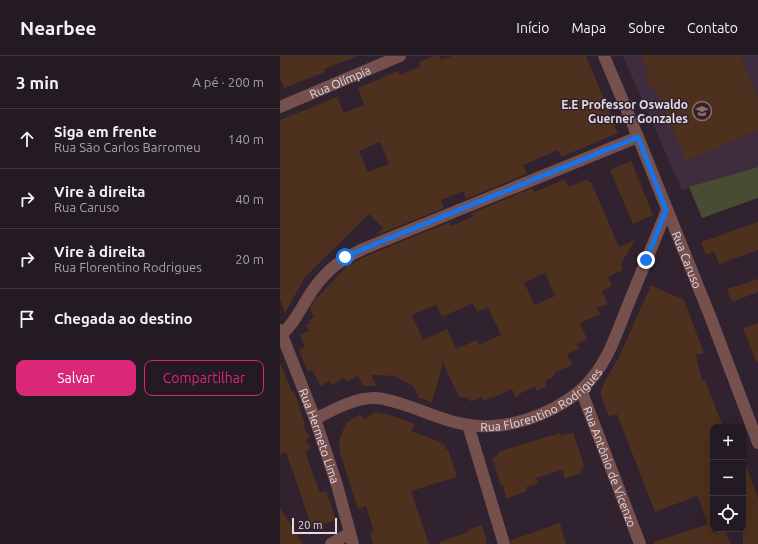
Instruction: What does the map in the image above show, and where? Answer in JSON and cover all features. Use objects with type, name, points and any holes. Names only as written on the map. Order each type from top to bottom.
[{"type":"street","name":"Rua Olímpia","points":[[280,107],[400,56]]},
{"type":"street","name":"Rua Caruso","points":[[604,56],[710,316],[758,443]]},
{"type":"street","points":[[281,333],[294,321],[308,297],[322,279],[345,257],[638,137]]},
{"type":"street","name":"Rua Florentino Rodrigues","points":[[315,419],[357,400],[375,398],[392,401],[443,419],[468,425],[492,426],[532,417],[570,399],[593,378],[607,355],[666,210]]},
{"type":"street","name":"Rua Hermeto Lima","points":[[281,333],[315,419],[337,485],[351,538]]},
{"type":"street","name":"Rua Antônio de Vicenzo","points":[[581,390],[640,544]]},
{"type":"street","points":[[468,425],[504,544]]},
{"type":"street","points":[[331,544],[351,538]]},
{"type":"shaded area","name":"E.E Professor Oswaldo Guerner Gonzales","points":[[623,56],[758,56],[758,167],[682,190]]},
{"type":"green space","points":[[758,167],[758,198],[702,218],[689,187]]},
{"type":"building","points":[[280,56],[355,57],[324,69],[325,72],[284,88],[280,77]]},
{"type":"building","points":[[433,56],[439,56],[441,60],[452,56],[586,56],[618,133],[561,157],[558,150],[523,165],[527,174],[466,199],[463,191],[441,200],[444,208],[375,236],[383,228],[369,214],[305,277],[285,313],[280,300],[280,120],[337,97],[344,113],[364,105],[358,88],[398,71],[400,75],[421,66],[419,62]],"holes":[[[380,142],[389,164],[368,172],[359,151]]]},
{"type":"building","name":"E.E Professor Oswaldo Guerner Gonzales","points":[[641,56],[740,56],[758,99],[758,130],[686,161],[655,87],[651,89],[646,77],[649,75]]},
{"type":"building","points":[[631,161],[653,215],[633,224],[610,170]]},
{"type":"building","points":[[565,179],[568,187],[588,179],[589,182],[591,182],[619,247],[635,240],[621,264],[623,270],[608,277],[612,286],[602,291],[608,304],[597,308],[600,314],[580,323],[587,339],[577,344],[579,349],[567,354],[572,365],[554,373],[555,376],[545,381],[547,386],[537,391],[535,386],[521,393],[516,398],[512,389],[483,401],[481,397],[471,402],[469,398],[459,397],[443,363],[432,402],[419,398],[413,386],[394,376],[371,375],[377,386],[363,386],[358,376],[347,382],[344,378],[332,385],[329,381],[321,386],[312,370],[308,372],[299,350],[305,347],[300,335],[309,331],[306,325],[311,323],[309,320],[314,318],[310,308],[315,300],[346,267],[366,256],[450,222],[451,226],[474,216],[472,213],[532,188],[534,192]],"holes":[[[545,273],[555,296],[535,305],[524,283]],[[473,303],[477,312],[488,307],[501,335],[479,345],[477,340],[456,349],[447,329],[423,340],[412,315],[436,305],[442,317]]]},
{"type":"building","points":[[758,222],[758,250],[719,264],[714,251],[706,255],[701,242]]},
{"type":"building","points":[[758,279],[758,292],[732,302],[727,289]]},
{"type":"building","points":[[651,285],[684,300],[704,353],[696,355],[702,381],[705,380],[722,424],[710,424],[710,532],[726,532],[731,544],[654,544],[654,542],[708,524],[697,496],[655,512],[617,414],[609,417],[601,395],[601,390],[605,381],[619,357]]},
{"type":"building","points":[[758,323],[758,362],[756,362],[743,328]]},
{"type":"building","points":[[280,363],[292,392],[294,391],[305,424],[303,425],[310,438],[306,440],[311,448],[305,452],[320,493],[326,491],[336,520],[312,528],[286,452],[280,455]]},
{"type":"building","points":[[374,412],[390,415],[415,424],[411,431],[433,439],[445,445],[446,450],[448,449],[457,477],[411,491],[429,544],[373,544],[370,533],[374,532],[366,506],[358,509],[340,453],[339,441],[346,423],[360,414],[365,420]]},
{"type":"building","points":[[573,432],[583,462],[584,467],[581,468],[582,473],[565,479],[562,470],[536,478],[538,484],[526,487],[527,491],[506,499],[503,485],[501,486],[492,458],[498,455],[500,451],[560,433],[561,436]]},
{"type":"building","points":[[746,466],[758,498],[758,544],[743,544],[743,532],[746,532]]},
{"type":"building","points":[[280,508],[303,544],[280,544]]},
{"type":"building","points":[[560,523],[566,544],[511,544],[511,540]]},
{"type":"building","points":[[482,525],[486,537],[486,544],[440,544],[440,542],[468,532],[468,530]]},
{"type":"place","name":"E.E Professor Oswaldo Guerner Gonzales","points":[[702,111]]},
{"type":"route","points":[[345,257],[638,137],[666,210],[646,260]]}]
